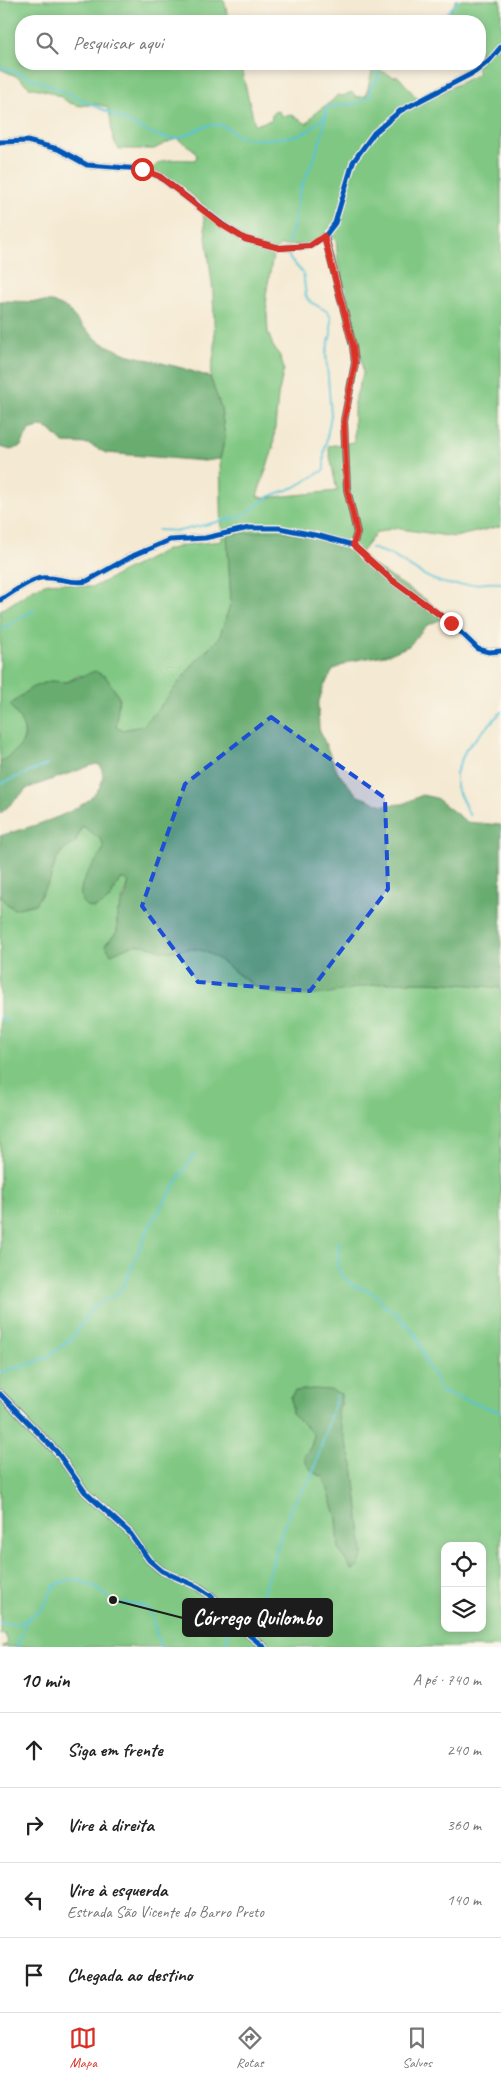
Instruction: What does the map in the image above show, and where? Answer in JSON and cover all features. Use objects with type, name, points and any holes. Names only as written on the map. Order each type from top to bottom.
[{"type":"street","points":[[486,63],[501,47]]},
{"type":"street","points":[[0,142],[27,141],[58,149],[87,165],[142,169],[159,176],[222,225],[245,239],[280,248],[310,246],[324,236],[335,223],[353,162],[374,133],[400,111],[478,70]]},
{"type":"street","points":[[324,236],[353,346],[355,363],[344,421],[347,489],[357,533],[353,545]]},
{"type":"street","points":[[0,600],[32,580],[40,578],[56,578],[79,583],[87,581],[130,556],[170,540],[204,538],[249,528],[279,528],[353,545],[392,580],[451,623],[478,649],[489,652],[501,651]]},
{"type":"street","points":[[0,1394],[57,1452],[85,1492],[130,1533],[149,1560],[162,1571],[210,1595],[249,1635],[264,1647]]},
{"type":"highlighted area","points":[[271,717],[385,798],[388,889],[310,991],[198,982],[142,906],[185,784]]},
{"type":"green space","points":[[0,0],[224,0],[228,15],[15,15],[15,70],[241,70],[255,125],[271,120],[273,112],[279,111],[281,116],[292,115],[307,124],[319,110],[337,95],[343,96],[351,92],[357,97],[366,96],[372,70],[379,70],[394,77],[398,76],[421,103],[479,73],[477,70],[486,70],[486,15],[449,15],[456,0],[501,0],[501,526],[455,537],[394,528],[376,533],[359,555],[336,541],[227,535],[231,602],[219,638],[195,662],[156,712],[142,726],[122,730],[116,727],[119,697],[80,675],[67,682],[50,681],[20,718],[24,733],[21,745],[0,762],[0,610],[33,589],[45,584],[57,582],[93,587],[164,551],[184,545],[222,541],[220,459],[225,438],[221,408],[210,377],[215,348],[213,292],[202,204],[178,184],[151,171],[155,166],[165,161],[195,160],[197,156],[193,149],[176,138],[154,149],[119,149],[113,139],[107,107],[95,104],[81,106],[69,103],[47,91],[29,87],[18,77],[0,69]],"holes":[[[330,236],[333,236],[336,240],[338,263],[351,310],[363,374],[354,402],[354,442],[328,446],[337,491],[264,498],[257,496],[273,449],[278,396],[284,369],[268,332],[266,295],[273,256],[275,250],[280,246],[303,245]]]},
{"type":"green space","points":[[0,301],[52,302],[68,309],[81,325],[100,342],[126,354],[210,377],[221,408],[225,438],[220,459],[204,461],[106,453],[89,444],[63,443],[43,426],[29,430],[21,446],[11,450],[0,447]]},
{"type":"green space","points":[[275,530],[336,541],[428,601],[446,617],[426,626],[409,646],[390,654],[351,661],[333,670],[323,688],[318,705],[319,729],[338,773],[358,796],[383,805],[403,804],[422,795],[436,798],[467,822],[501,825],[501,988],[444,983],[401,982],[314,995],[285,995],[262,989],[222,962],[200,950],[165,951],[135,945],[111,954],[105,945],[117,932],[117,914],[126,895],[129,882],[125,879],[120,879],[111,896],[103,904],[89,907],[82,902],[82,885],[104,848],[101,839],[82,826],[75,843],[62,851],[56,860],[50,880],[35,904],[14,909],[6,903],[0,893],[0,836],[42,823],[73,810],[96,792],[103,778],[101,766],[96,764],[28,788],[0,814],[0,762],[18,749],[24,737],[22,723],[10,705],[31,688],[50,681],[67,682],[95,671],[106,677],[119,697],[116,727],[122,730],[142,726],[156,712],[195,662],[219,638],[231,602],[227,535]]},
{"type":"green space","points":[[82,826],[101,839],[104,848],[95,864],[93,909],[110,899],[120,879],[125,879],[129,882],[117,914],[117,932],[105,945],[111,954],[135,945],[166,951],[200,950],[223,962],[255,986],[264,991],[274,993],[317,994],[401,982],[444,983],[501,988],[501,1647],[2,1647],[8,1643],[5,1634],[0,1635],[0,893],[6,903],[14,909],[35,904],[50,880],[56,860],[62,851],[75,843]],"holes":[[[295,1391],[342,1403],[338,1411],[338,1417],[353,1465],[363,1554],[352,1570],[339,1550],[337,1518],[324,1477],[314,1473],[304,1456],[311,1447],[314,1435],[292,1413],[291,1396]]]},
{"type":"green space","points":[[330,1390],[341,1394],[338,1417],[353,1465],[363,1554],[358,1568],[352,1570],[339,1550],[337,1518],[324,1477],[306,1464],[304,1456],[311,1447],[314,1435],[292,1413],[291,1397],[295,1391]]},
{"type":"waterway","points":[[445,15],[459,0]]},
{"type":"waterway","points":[[0,67],[57,88],[146,131],[168,138],[181,137],[211,125],[226,127],[241,137],[257,139],[284,137],[308,131],[325,116]]},
{"type":"waterway","points":[[288,243],[292,233],[299,192],[316,154],[323,131],[327,107],[358,103],[370,96],[370,88],[380,76],[371,70]]},
{"type":"waterway","points":[[158,530],[179,531],[243,516],[268,497],[295,487],[324,470],[324,454],[331,415],[326,353],[331,334],[331,318],[328,312],[309,301],[306,296],[303,273],[290,259],[287,251]]},
{"type":"waterway","points":[[371,548],[389,554],[440,582],[455,585],[501,583]]},
{"type":"waterway","points":[[0,630],[34,610]]},
{"type":"waterway","points":[[470,816],[456,787],[456,773],[466,749],[501,712]]},
{"type":"waterway","points":[[0,784],[48,764]]},
{"type":"waterway","points":[[0,1018],[7,1021]]},
{"type":"waterway","points":[[0,1372],[28,1365],[49,1356],[74,1336],[91,1309],[115,1295],[123,1287],[149,1227],[194,1154]]},
{"type":"waterway","points":[[339,1242],[338,1267],[340,1273],[352,1285],[371,1292],[379,1298],[384,1306],[395,1312],[416,1335],[428,1367],[433,1373],[441,1392],[501,1412]]},
{"type":"waterway","points":[[234,1616],[261,1598],[286,1520],[293,1504],[312,1476],[337,1395]]},
{"type":"waterway","points":[[0,1623],[19,1624],[43,1608],[54,1586],[64,1581],[76,1579],[96,1588],[116,1603],[137,1604],[147,1608],[152,1615],[161,1647]]},
{"type":"waterway","points":[[17,1647],[28,1617]]},
{"type":"waterway","points":[[225,1647],[231,1621]]},
{"type":"cycle path","points":[[486,63],[501,47]]},
{"type":"cycle path","points":[[0,142],[27,141],[58,149],[87,165],[141,169],[159,176],[223,225],[245,239],[280,248],[310,246],[325,236],[335,223],[353,162],[374,133],[400,111],[478,70]]},
{"type":"cycle path","points":[[0,600],[26,584],[41,578],[76,582],[87,581],[130,557],[170,540],[205,538],[249,528],[279,528],[353,545],[392,580],[451,623],[478,649],[489,652],[501,651]]},
{"type":"cycle path","points":[[0,1394],[57,1452],[85,1492],[130,1533],[149,1560],[162,1571],[198,1587],[210,1595],[249,1635],[264,1647]]},
{"type":"place","name":"Córrego Quilombo","points":[[113,1600]]},
{"type":"route","points":[[142,169],[159,176],[222,225],[245,239],[280,248],[310,246],[324,236],[353,346],[355,363],[344,421],[347,489],[357,533],[353,545],[392,580],[451,623]]}]
